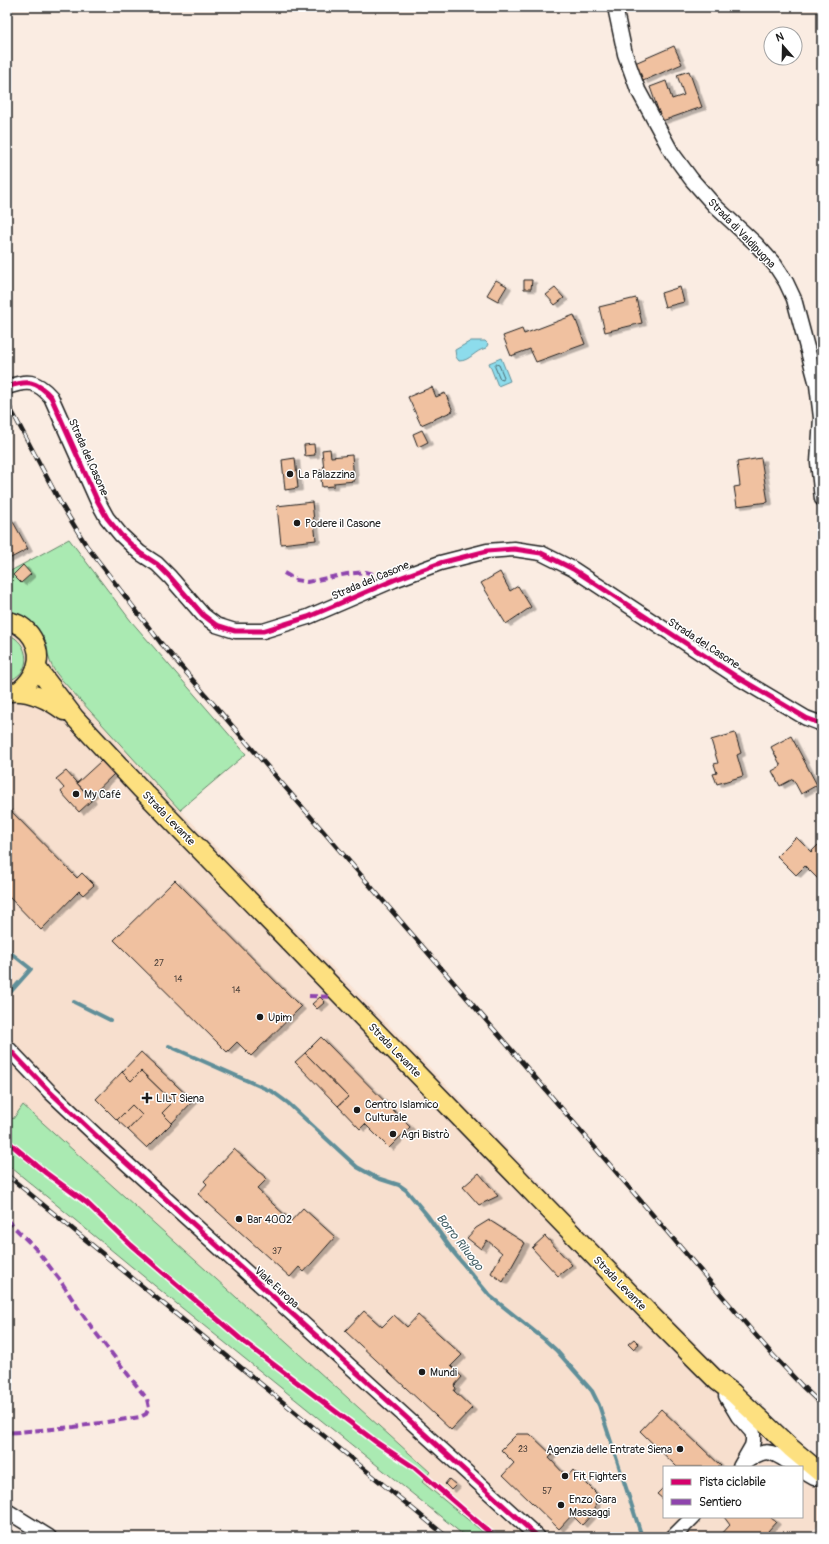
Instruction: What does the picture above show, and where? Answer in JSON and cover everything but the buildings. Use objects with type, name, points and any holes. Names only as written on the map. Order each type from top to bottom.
[{"type":"main road","points":[[7,621],[18,624],[30,634],[38,650],[36,668]]},
{"type":"main road","name":"Strada Levante","points":[[13,692],[32,677],[36,668],[75,718],[141,789],[654,1318],[717,1381],[733,1393],[791,1448],[811,1474]]},
{"type":"main road","name":"Strada Levante","points":[[13,692],[44,699],[75,718]]},
{"type":"main road","name":"Strada Levante","points":[[717,1381],[726,1396],[772,1441],[802,1466]]},
{"type":"main road","name":"Strada Levante","points":[[803,1467],[811,1474]]},
{"type":"street","name":"Strada di Valdipugna","points":[[615,7],[624,54],[638,90],[672,153],[692,180],[715,206],[756,244],[775,265],[786,282],[794,299],[817,385],[821,418],[818,462],[822,499]]},
{"type":"street","name":"Strada del Casone","points":[[7,387],[26,382],[33,383],[43,388],[51,397],[97,500],[107,518],[121,535],[140,553],[157,564],[170,576],[203,615],[216,625],[236,631],[263,631],[308,617],[394,580],[440,563],[487,551],[514,549],[541,553],[574,569],[737,677],[806,718],[822,724]]},
{"type":"street","name":"Viale Europa","points":[[7,1047],[49,1091],[102,1141],[538,1537]]},
{"type":"street","points":[[726,1396],[738,1416],[753,1433],[752,1446],[741,1466]]},
{"type":"street","points":[[741,1466],[761,1453],[771,1452],[794,1466]]},
{"type":"street","points":[[7,1510],[49,1537]]},
{"type":"street","points":[[673,1537],[691,1518]]},
{"type":"shaded area","points":[[7,615],[35,627],[43,638],[52,667],[61,679],[180,810],[389,1025],[636,1283],[715,1363],[783,1428],[822,1462],[822,1522],[806,1537],[489,1537],[422,1481],[430,1472],[23,1105],[12,1119],[7,1114]]},
{"type":"green space","points":[[69,539],[131,621],[246,754],[180,810],[57,674],[50,661],[42,636],[36,628],[7,615],[7,573]]},
{"type":"green space","points":[[7,634],[15,638],[21,644],[26,658],[25,666],[21,672],[15,678],[7,681]]},
{"type":"green space","points":[[23,1105],[430,1472],[422,1482],[489,1537],[466,1537],[177,1304],[7,1164],[7,1114],[13,1119]]},
{"type":"water","points":[[471,341],[485,341],[488,344],[486,348],[478,351],[463,361],[459,361],[456,357],[455,350]]},
{"type":"water","points":[[501,358],[510,381],[498,386],[489,363]]},
{"type":"waterway","name":"Borro Riluogo","points":[[7,950],[31,969],[7,996]]},
{"type":"waterway","name":"Borro Riluogo","points":[[74,1002],[110,1020]]},
{"type":"waterway","name":"Borro Riluogo","points":[[169,1046],[273,1092],[288,1103],[357,1167],[377,1178],[399,1185],[406,1190],[427,1215],[454,1253],[490,1296],[556,1350],[592,1391],[599,1405],[642,1537]]},
{"type":"railway","points":[[7,402],[61,504],[86,545],[160,642],[771,1353],[822,1405]]},
{"type":"railway","points":[[7,1175],[447,1537]]},
{"type":"marked path","points":[[284,573],[296,580],[307,582],[347,574],[366,572],[394,580]]},
{"type":"marked path","points":[[309,996],[332,997]]},
{"type":"marked path","points":[[7,1220],[35,1248],[60,1280],[95,1332],[147,1399],[149,1408],[146,1414],[140,1417],[74,1427],[7,1433]]},
{"type":"cycle path","points":[[7,387],[20,383],[31,383],[46,391],[51,397],[97,500],[107,518],[121,535],[140,553],[157,564],[203,615],[216,625],[235,631],[263,631],[308,617],[394,580],[440,563],[487,551],[514,549],[541,553],[573,569],[737,677],[806,718],[822,724]]},
{"type":"cycle path","points":[[7,1047],[49,1091],[102,1141],[538,1537]]},
{"type":"cycle path","points":[[7,1141],[46,1173],[87,1203],[131,1245],[244,1342],[376,1442],[415,1468],[495,1537]]},
{"type":"place","name":"La Palazzina","points":[[290,474]]},
{"type":"place","name":"Podere il Casone","points":[[297,523]]},
{"type":"place","name":"My Café","points":[[76,794]]},
{"type":"place","name":"Upim","points":[[260,1017]]},
{"type":"place","name":"LILT Siena","points":[[147,1098]]},
{"type":"place","name":"Centro Islamico Culturale","points":[[357,1110]]},
{"type":"place","name":"Agri Bistrò","points":[[393,1134]]},
{"type":"place","name":"Bar 4002","points":[[239,1219]]},
{"type":"place","name":"Mundi","points":[[422,1372]]},
{"type":"place","name":"Agenzia delle Entrate Siena","points":[[680,1449]]},
{"type":"place","name":"Fit Fighters","points":[[565,1476]]},
{"type":"place","name":"Enzo Gara Massaggi","points":[[561,1505]]}]
